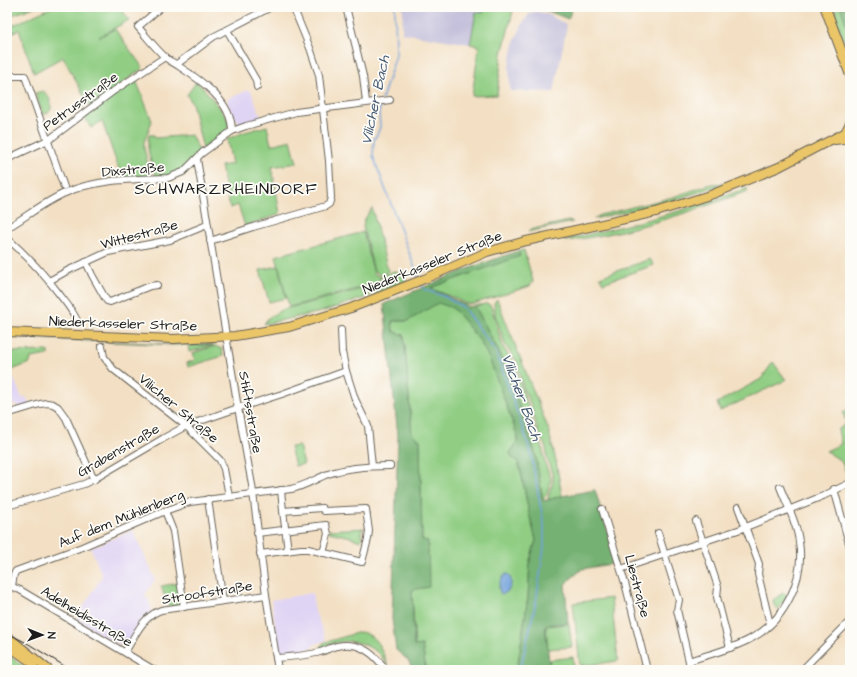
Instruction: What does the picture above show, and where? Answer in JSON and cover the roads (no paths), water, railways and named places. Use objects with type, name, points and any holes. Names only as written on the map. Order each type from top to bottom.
[{"type":"highway","points":[[825,7],[850,74]]},
{"type":"highway","points":[[833,7],[833,26]]},
{"type":"main road","name":"Niederkasseler Straße","points":[[7,332],[173,339],[226,337],[267,331],[314,320],[351,308],[415,283],[487,252],[522,242],[622,220],[700,199],[743,183],[779,167],[849,131]]},
{"type":"main road","points":[[7,636],[49,670]]},
{"type":"main road","points":[[7,645],[42,670]]},
{"type":"street","points":[[160,7],[138,27],[165,57],[199,79],[220,101],[227,110],[232,123],[232,131],[296,112],[384,100]]},
{"type":"street","points":[[176,64],[194,50],[227,30],[271,7]]},
{"type":"street","points":[[210,239],[329,204],[331,198],[329,161],[316,62],[293,7]]},
{"type":"street","points":[[346,7],[363,76],[366,102]]},
{"type":"street","points":[[227,30],[256,80],[257,87]]},
{"type":"street","name":"Petrusstraße","points":[[7,159],[48,140],[112,92],[165,57]]},
{"type":"street","points":[[7,76],[25,76],[64,187]]},
{"type":"street","name":"Dixstraße","points":[[7,228],[38,208],[66,193],[94,184],[109,181],[168,178],[183,172],[232,131]]},
{"type":"street","name":"Stiftsstraße","points":[[197,159],[253,493],[257,533],[278,670]]},
{"type":"street","name":"Wittestraße","points":[[49,281],[108,252],[170,240],[207,225]]},
{"type":"street","name":"Wittestraße","points":[[192,231],[204,230],[210,239]]},
{"type":"street","points":[[7,238],[30,259],[49,281],[75,314],[78,323]]},
{"type":"street","points":[[86,262],[105,298],[110,302],[150,286],[157,285]]},
{"type":"street","points":[[341,330],[342,352],[346,371],[355,399],[368,426],[372,466]]},
{"type":"street","name":"Vilicher Straße","points":[[102,346],[104,357],[114,369],[138,390],[186,426],[220,460],[224,468],[229,496]]},
{"type":"street","name":"Grabenstraße","points":[[7,506],[74,488],[94,480],[186,426],[346,371]]},
{"type":"street","points":[[7,414],[46,403],[53,404],[58,407],[66,418],[94,480]]},
{"type":"street","name":"Auf dem Mühlenberg","points":[[10,585],[16,571],[82,547],[165,511],[190,502],[300,487],[337,472],[372,466],[390,466]]},
{"type":"street","points":[[622,568],[704,542],[823,496],[850,483]]},
{"type":"street","points":[[689,661],[730,648],[752,638],[770,624],[789,600],[796,582],[800,563],[799,542],[795,523],[780,487]]},
{"type":"street","points":[[282,490],[288,551]]},
{"type":"street","points":[[834,490],[850,547]]},
{"type":"street","points":[[208,499],[223,601]]},
{"type":"street","points":[[738,507],[759,564],[758,574],[770,624]]},
{"type":"street","points":[[260,554],[308,549],[362,562],[368,539],[366,509],[324,511],[322,508],[283,512]]},
{"type":"street","name":"Liestraße","points":[[602,509],[622,568],[647,670]]},
{"type":"street","points":[[165,511],[173,531],[184,607]]},
{"type":"street","points":[[323,553],[328,534],[324,511]]},
{"type":"street","points":[[696,521],[718,587],[717,597],[730,648]]},
{"type":"street","points":[[257,533],[326,525]]},
{"type":"street","points":[[658,533],[679,600],[678,613],[691,670]]},
{"type":"street","name":"Adelheidisstraße","points":[[10,585],[154,670]]},
{"type":"street","name":"Stroofstraße","points":[[125,652],[143,622],[149,616],[161,610],[266,595]]},
{"type":"street","points":[[802,670],[850,621]]},
{"type":"street","points":[[276,658],[316,653],[337,646],[353,645],[369,651],[376,657],[386,670]]},
{"type":"water","points":[[506,574],[510,577],[511,585],[504,594],[501,594],[499,586]]},
{"type":"waterway","name":"Vilicher Bach","points":[[382,99],[396,55],[395,7]]},
{"type":"waterway","name":"Vilicher Bach","points":[[381,103],[379,113],[380,127],[374,139],[373,156],[419,279]]},
{"type":"waterway","name":"Vilicher Bach","points":[[421,284],[424,289],[445,297],[463,307],[496,352],[530,449],[544,525],[544,547],[536,602],[520,670]]},
{"type":"tram line","points":[[7,633],[27,643],[71,670]]},
{"type":"district","name":"SCHWARZRHEINDORF","points":[[226,188]]}]
